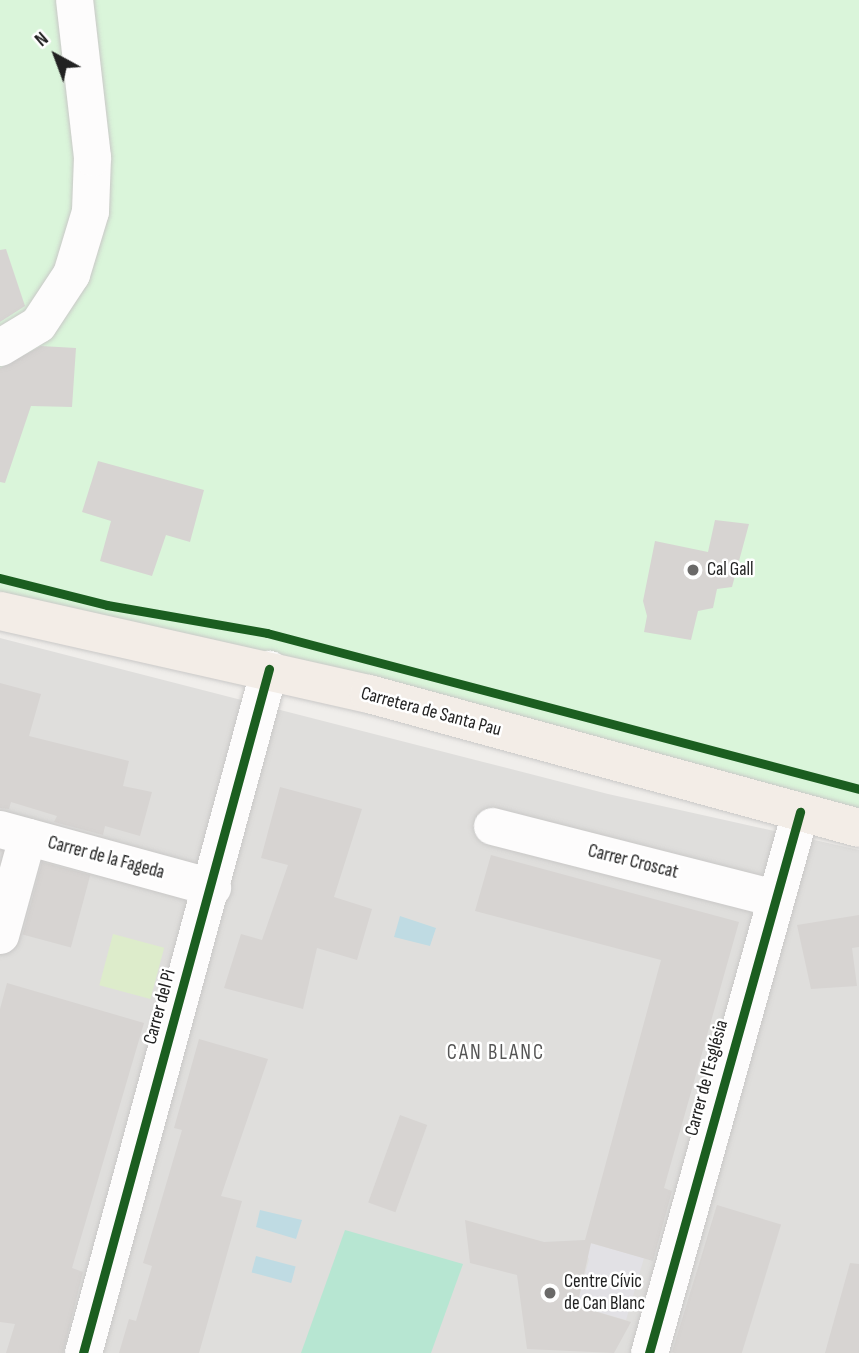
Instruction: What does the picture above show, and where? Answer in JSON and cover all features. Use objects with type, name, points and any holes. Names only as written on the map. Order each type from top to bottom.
[{"type":"main road","name":"Carretera de Santa Pau","points":[[0,611],[269,669],[859,828]]},
{"type":"street","points":[[0,347],[38,324],[64,284],[90,211],[92,157],[74,0]]},
{"type":"street","name":"Carrer del Pi","points":[[83,1353],[212,887],[269,669]]},
{"type":"street","name":"Carrer de l'Església","points":[[649,1353],[800,812]]},
{"type":"street","name":"Carrer Croscat","points":[[492,826],[775,898]]},
{"type":"street","points":[[0,935],[14,833]]},
{"type":"street","name":"Carrer de la Fageda","points":[[14,833],[212,887]]},
{"type":"shaded area","points":[[0,638],[608,794],[859,850],[859,1353],[0,1353]]},
{"type":"shaded area","points":[[586,1242],[644,1258],[626,1320],[577,1306],[589,1259],[583,1249]]},
{"type":"green space","points":[[0,0],[859,0],[859,827],[0,600]]},
{"type":"green space","points":[[113,934],[164,948],[150,999],[99,985]]},
{"type":"green space","points":[[345,1230],[463,1264],[431,1353],[301,1353]]},
{"type":"water","points":[[400,916],[436,928],[430,946],[394,937]]},
{"type":"water","points":[[260,1210],[302,1220],[296,1239],[256,1227]]},
{"type":"water","points":[[256,1256],[296,1267],[291,1283],[252,1272]]},
{"type":"building","points":[[6,249],[25,306],[0,322],[0,250]]},
{"type":"building","points":[[41,346],[76,348],[72,407],[31,406],[5,483],[0,482],[0,368]]},
{"type":"building","points":[[98,461],[204,490],[190,542],[166,535],[152,576],[100,561],[111,521],[82,512]]},
{"type":"building","name":"Cal Gall","points":[[715,520],[749,524],[732,587],[717,589],[713,608],[698,611],[691,640],[644,632],[647,616],[643,601],[655,541],[708,552]]},
{"type":"building","points":[[0,683],[41,694],[29,736],[129,761],[123,786],[152,792],[140,836],[105,826],[103,835],[54,822],[57,816],[11,802],[9,809],[0,808]]},
{"type":"building","points":[[280,787],[362,809],[334,897],[372,909],[357,960],[317,948],[303,1009],[224,988],[241,934],[262,940],[288,865],[261,858]]},
{"type":"building","points":[[491,855],[739,922],[664,1188],[672,1191],[653,1261],[591,1243],[577,1306],[631,1322],[614,1353],[527,1349],[517,1275],[470,1263],[465,1220],[544,1242],[585,1240],[661,960],[475,911]]},
{"type":"building","points":[[42,862],[90,875],[71,947],[23,934]]},
{"type":"building","points":[[859,915],[859,947],[852,948],[857,986],[811,989],[797,925]]},
{"type":"building","points":[[7,983],[144,1023],[72,1268],[83,1272],[63,1353],[6,1353],[15,1324],[0,1322],[0,1009]]},
{"type":"building","points":[[199,1039],[268,1059],[221,1196],[242,1201],[199,1353],[119,1353],[129,1319],[136,1321],[152,1266],[143,1263],[182,1130],[174,1128]]},
{"type":"building","points":[[400,1115],[427,1125],[395,1212],[368,1202]]},
{"type":"building","points":[[717,1205],[781,1225],[742,1353],[672,1352]]},
{"type":"building","points":[[850,1263],[859,1264],[859,1353],[825,1353]]},
{"type":"cycle path","points":[[0,578],[107,605],[267,633],[859,789]]},
{"type":"cycle path","points":[[83,1353],[269,669]]},
{"type":"cycle path","points":[[649,1353],[800,812]]},
{"type":"place","name":"Cal Gall","points":[[693,570]]},
{"type":"place","name":"Centre Cívic de Can Blanc","points":[[550,1293]]},
{"type":"district","name":"CAN BLANC","points":[[496,1053]]}]
